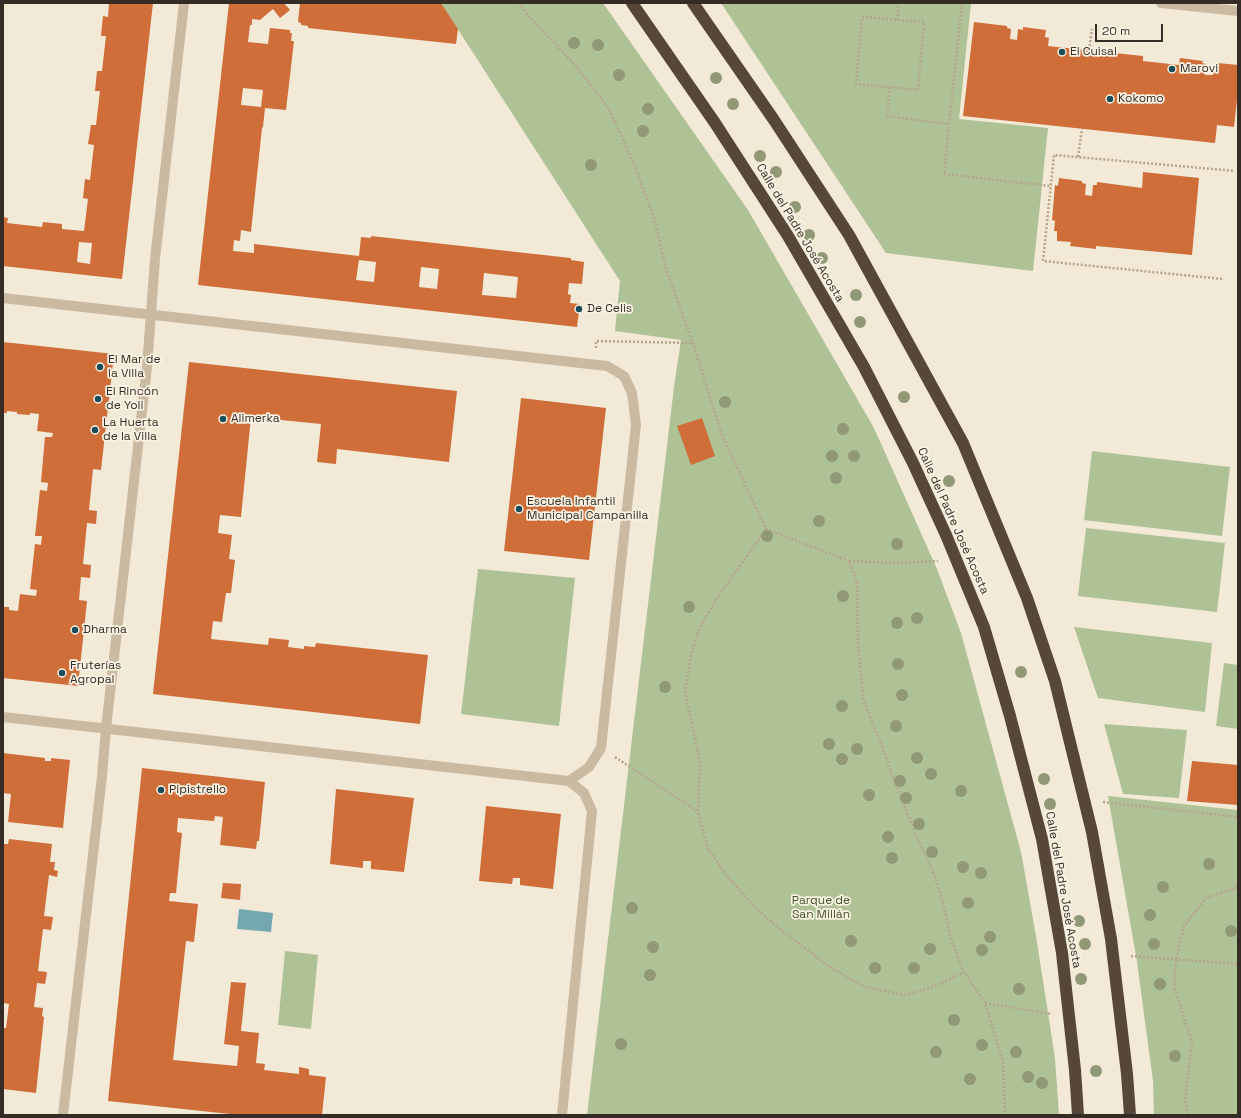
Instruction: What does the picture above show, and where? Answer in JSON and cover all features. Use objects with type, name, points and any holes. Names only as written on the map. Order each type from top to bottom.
[{"type":"highway","name":"Calle del Padre José Acosta","points":[[632,3],[715,123],[788,236],[864,367],[917,470],[984,627],[1010,716],[1042,839],[1062,953],[1075,1070],[1078,1115]]},
{"type":"highway","points":[[693,3],[774,120],[853,242],[963,443],[1028,598],[1055,681],[1092,832],[1111,938],[1128,1074],[1130,1115]]},
{"type":"street","points":[[63,1115],[145,383],[155,259],[184,3]]},
{"type":"street","points":[[1161,3],[1238,11]]},
{"type":"street","points":[[3,298],[594,364],[607,366],[624,376],[632,393],[636,425],[601,748],[589,767],[569,781]]},
{"type":"street","points":[[3,717],[569,781],[584,793],[592,811],[562,1115]]},
{"type":"path","points":[[519,3],[527,14],[576,66],[609,109],[637,171],[655,221],[666,269],[693,343],[722,435],[766,528],[849,561],[897,564],[939,560]]},
{"type":"path","points":[[897,20],[899,3]]},
{"type":"path","points":[[962,3],[944,174],[1050,186]]},
{"type":"path","points":[[862,17],[924,22],[918,90],[890,87],[856,84],[862,17]]},
{"type":"path","points":[[1089,50],[1092,29]]},
{"type":"path","points":[[890,87],[887,116],[949,124]]},
{"type":"path","points":[[1078,157],[1082,129]]},
{"type":"path","points":[[1222,279],[1043,261],[1050,186],[1054,155],[1235,171]]},
{"type":"path","points":[[594,364],[596,341],[693,343]]},
{"type":"path","points":[[766,528],[715,601],[699,629],[691,655],[685,691],[700,763],[698,812],[708,849],[726,875],[753,905],[776,926],[831,968],[866,987],[904,995],[933,987],[964,972]]},
{"type":"path","points":[[849,561],[857,583],[858,642],[863,699],[918,840],[932,869],[941,895],[951,939],[964,972],[985,1003],[1003,1063],[1005,1115]]},
{"type":"path","points":[[601,748],[698,812]]},
{"type":"path","points":[[1102,802],[1238,817]]},
{"type":"path","points":[[1188,1115],[1185,1100],[1192,1043],[1174,986],[1176,959],[1184,926],[1206,898],[1238,887]]},
{"type":"path","points":[[1128,956],[1238,964]]},
{"type":"path","points":[[985,1003],[1052,1014]]},
{"type":"green space","name":"Parque de San Millán","points":[[441,3],[603,3],[748,210],[874,428],[937,569],[961,633],[1021,852],[1055,1058],[1059,1115],[587,1115],[674,387],[681,340],[615,331],[620,281]]},
{"type":"green space","points":[[721,3],[971,3],[959,119],[1048,128],[1033,271],[886,253]]},
{"type":"green space","points":[[1092,451],[1230,467],[1222,536],[1084,520]]},
{"type":"green space","points":[[1086,528],[1225,543],[1217,612],[1078,596]]},
{"type":"green space","points":[[478,569],[575,578],[559,726],[461,714]]},
{"type":"green space","points":[[1074,627],[1212,643],[1205,712],[1098,698]]},
{"type":"green space","points":[[1224,663],[1238,665],[1238,729],[1216,726]]},
{"type":"green space","points":[[1104,724],[1187,730],[1179,798],[1123,794]]},
{"type":"green space","points":[[1108,796],[1238,810],[1238,1115],[1154,1115],[1153,1081],[1137,962]]},
{"type":"green space","points":[[285,951],[318,955],[311,1029],[278,1025]]},
{"type":"water","points":[[239,909],[273,913],[271,932],[237,929]]},
{"type":"building","points":[[109,3],[153,3],[122,279],[3,266],[3,217],[8,218],[7,223],[42,227],[43,222],[62,224],[62,229],[84,231],[88,199],[83,198],[85,179],[90,180],[94,145],[88,144],[91,125],[96,125],[100,91],[95,91],[97,71],[102,71],[106,36],[101,36],[103,16],[108,17]],"holes":[[[79,242],[92,243],[90,264],[77,262]]]},
{"type":"building","points":[[229,3],[284,3],[290,10],[280,18],[273,9],[260,20],[252,19],[248,42],[268,44],[270,28],[290,30],[290,33],[292,33],[291,41],[294,41],[286,110],[265,108],[251,232],[241,230],[240,241],[234,240],[233,251],[254,253],[254,244],[359,256],[361,237],[371,238],[371,236],[571,258],[571,260],[584,262],[582,284],[569,283],[568,294],[571,295],[570,303],[580,304],[577,327],[198,285]],"holes":[[[243,88],[263,90],[261,107],[241,105]],[[359,260],[376,262],[374,282],[356,280]],[[421,267],[439,269],[437,289],[419,287]],[[484,273],[518,277],[516,298],[482,295]]]},
{"type":"building","points":[[300,3],[441,3],[458,29],[456,44],[308,28],[308,26],[301,25],[301,23],[298,22]]},
{"type":"building","points":[[974,22],[1007,26],[1007,28],[1011,29],[1010,39],[1017,40],[1018,29],[1023,30],[1023,27],[1046,30],[1045,37],[1049,38],[1048,46],[1143,56],[1143,61],[1179,65],[1180,58],[1203,61],[1202,63],[1206,64],[1205,75],[1213,75],[1214,65],[1218,65],[1218,63],[1238,65],[1238,91],[1234,127],[1217,125],[1215,143],[963,116]]},
{"type":"building","points":[[1143,172],[1199,178],[1192,255],[1096,246],[1096,249],[1070,246],[1071,242],[1057,241],[1057,231],[1054,231],[1055,221],[1052,220],[1055,185],[1058,186],[1059,178],[1082,181],[1082,183],[1086,184],[1085,195],[1092,196],[1093,185],[1097,185],[1097,182],[1142,188]]},
{"type":"building","points":[[3,342],[114,354],[101,470],[93,469],[89,510],[97,511],[96,524],[87,523],[83,564],[91,565],[90,578],[81,577],[79,600],[87,601],[78,686],[3,678],[3,607],[9,607],[9,610],[18,611],[20,594],[36,596],[37,590],[30,589],[35,544],[41,545],[42,536],[35,536],[40,490],[47,491],[48,483],[41,482],[45,437],[52,437],[53,433],[37,431],[39,414],[17,414],[17,412],[7,411],[7,413],[3,413]]},
{"type":"building","points":[[189,362],[457,391],[449,462],[337,449],[336,464],[317,462],[321,424],[251,417],[241,517],[220,515],[218,533],[232,535],[229,559],[235,560],[231,593],[226,593],[222,622],[213,621],[211,639],[268,645],[269,638],[289,640],[288,647],[304,649],[304,646],[315,647],[316,643],[428,655],[420,724],[153,694]]},
{"type":"building","points":[[521,398],[606,408],[589,560],[504,551]]},
{"type":"building","points":[[702,418],[715,456],[691,465],[677,426]]},
{"type":"building","points":[[3,753],[45,758],[45,761],[51,761],[51,758],[70,760],[63,828],[8,822],[11,794],[3,793]]},
{"type":"building","points":[[1192,761],[1238,765],[1238,805],[1187,801]]},
{"type":"building","points":[[142,768],[265,782],[259,841],[257,841],[256,849],[220,845],[223,817],[215,816],[214,821],[178,818],[177,832],[182,833],[176,893],[170,893],[169,901],[198,904],[194,942],[186,941],[173,1060],[237,1066],[239,1046],[224,1044],[231,982],[246,983],[241,1031],[259,1033],[256,1063],[265,1064],[264,1070],[299,1074],[299,1067],[309,1069],[309,1075],[326,1077],[322,1115],[239,1115],[108,1101]]},
{"type":"building","points":[[336,789],[414,798],[404,872],[371,869],[371,861],[363,861],[363,868],[330,864]]},
{"type":"building","points":[[486,806],[561,814],[553,889],[520,885],[520,878],[513,878],[512,884],[479,881]]},
{"type":"building","points":[[9,839],[52,844],[50,862],[55,862],[54,870],[58,871],[57,877],[49,875],[44,916],[53,917],[51,930],[43,929],[38,971],[47,972],[45,984],[37,983],[34,1007],[43,1008],[42,1016],[44,1017],[36,1093],[3,1089],[3,1028],[6,1028],[9,1004],[3,1003],[3,844],[8,844]]},
{"type":"building","points":[[223,883],[241,884],[240,900],[221,898]]},
{"type":"place","name":"El Cuisal","points":[[1062,52]]},
{"type":"place","name":"Marovi","points":[[1172,69]]},
{"type":"place","name":"Kokomo","points":[[1110,99]]},
{"type":"place","name":"De Celis","points":[[579,309]]},
{"type":"place","name":"El Mar de la Villa","points":[[100,367]]},
{"type":"place","name":"El Rincón de Yoli","points":[[98,399]]},
{"type":"place","name":"Alimerka","points":[[223,419]]},
{"type":"place","name":"La Huerta de la Villa","points":[[95,430]]},
{"type":"place","name":"Escuela Infantil Municipal Campanilla","points":[[519,509]]},
{"type":"place","name":"Dharma","points":[[75,630]]},
{"type":"place","name":"Fruterías Agropal","points":[[62,673]]},
{"type":"place","name":"Pipistrello","points":[[161,790]]}]
